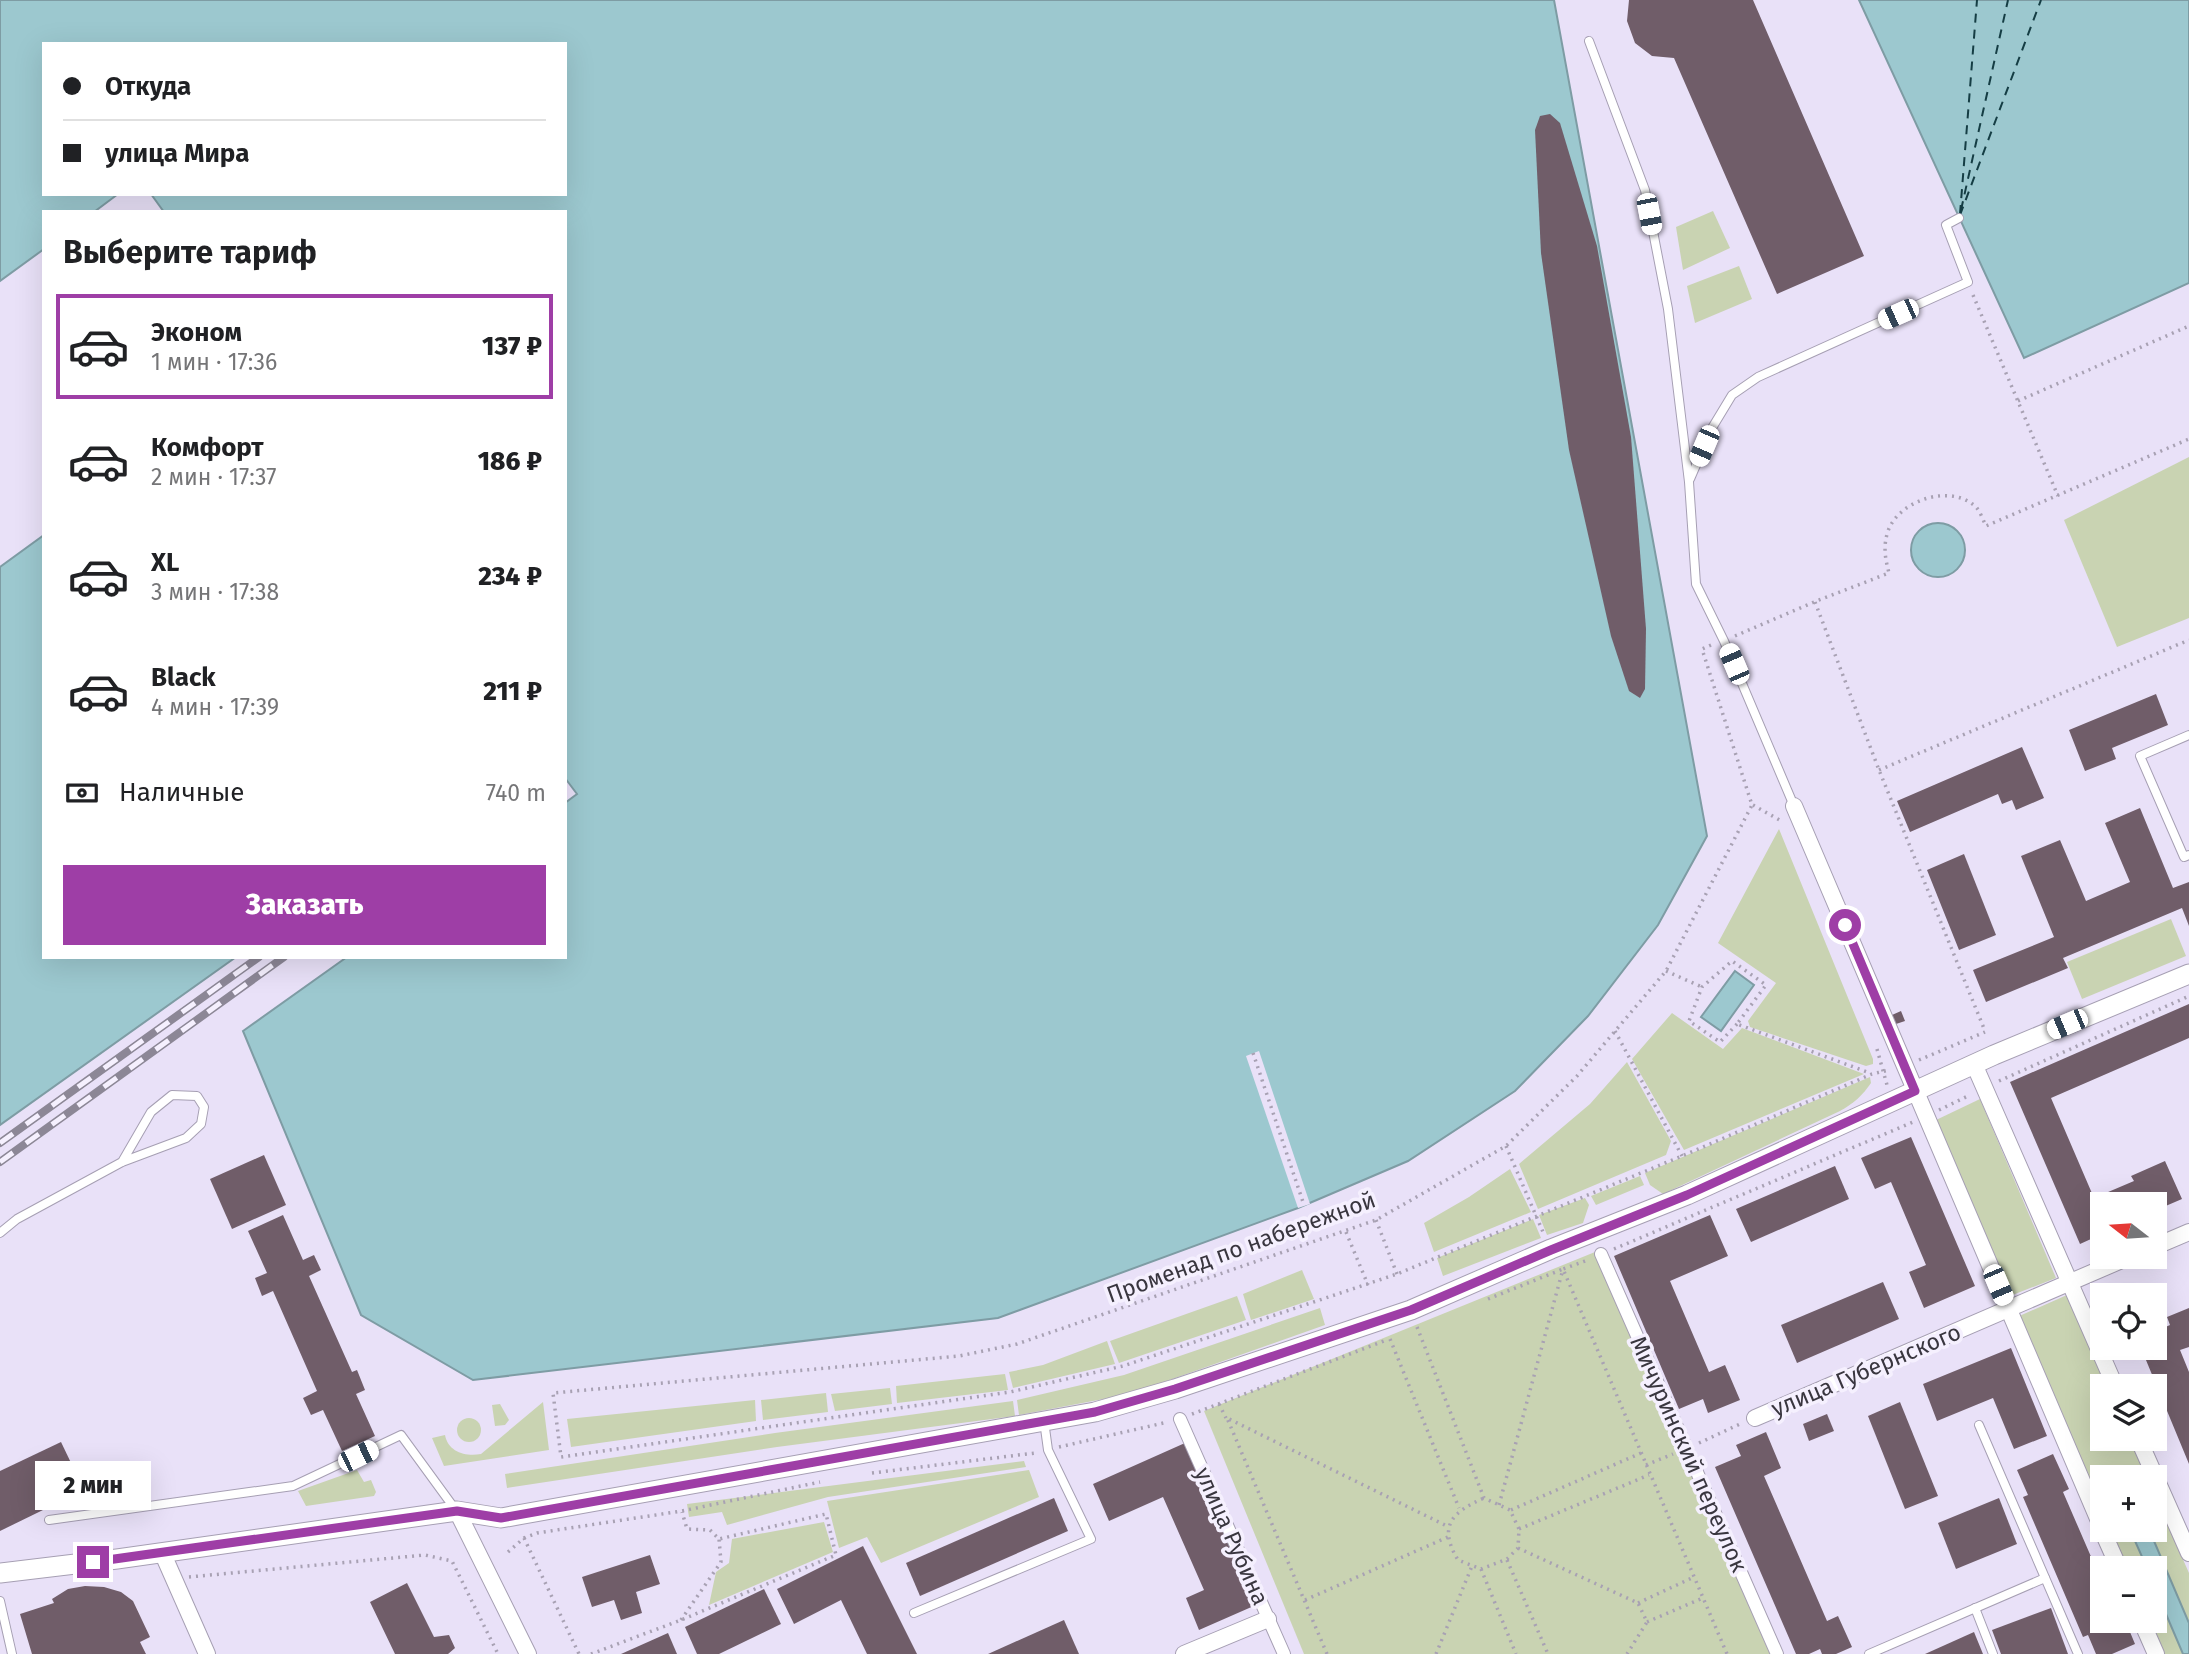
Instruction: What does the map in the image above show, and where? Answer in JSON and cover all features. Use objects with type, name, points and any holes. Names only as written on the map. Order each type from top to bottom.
[{"type":"street","points":[[1794,806],[2090,1501]]},
{"type":"street","points":[[0,1573],[457,1511],[501,1518],[1095,1412],[1175,1389],[1383,1321],[1687,1195],[1994,1055],[2189,974]]},
{"type":"street","points":[[1974,1064],[2110,1374]]},
{"type":"street","points":[[2167,1241],[2189,1232]]},
{"type":"street","name":"Мичуринский переулок","points":[[1601,1254],[1777,1654]]},
{"type":"street","name":"улица Губернского","points":[[1755,1418],[2101,1269]]},
{"type":"street","name":"улица Рубина","points":[[1180,1419],[1284,1654]]},
{"type":"street","points":[[2144,1451],[2189,1553]]},
{"type":"street","points":[[457,1511],[528,1654]]},
{"type":"street","points":[[162,1552],[207,1654]]},
{"type":"street","points":[[1184,1654],[1268,1619]]},
{"type":"street","points":[[2147,1633],[2156,1654]]},
{"type":"lane","points":[[1589,41],[1645,190],[1668,309],[1689,482],[1696,584],[1724,641],[1794,806]]},
{"type":"lane","points":[[1689,482],[1712,428],[1732,395],[1758,377],[1968,282],[1946,225],[1959,218]]},
{"type":"lane","points":[[2189,735],[2140,756],[2184,858],[2189,855]]},
{"type":"lane","points":[[0,1233],[17,1219],[122,1162],[186,1138],[201,1124],[204,1107],[197,1096],[172,1095],[151,1112],[122,1162]]},
{"type":"lane","points":[[914,1613],[1091,1539],[1048,1450],[1044,1421]]},
{"type":"lane","points":[[1979,1425],[2078,1654]]},
{"type":"lane","points":[[49,1520],[293,1486],[401,1435],[457,1511]]},
{"type":"lane","points":[[1869,1654],[2045,1578]]},
{"type":"lane","points":[[0,1601],[12,1654]]},
{"type":"lane","points":[[1975,1608],[1993,1654]]},
{"type":"path","points":[[1968,282],[2058,496]]},
{"type":"path","points":[[2018,401],[2189,326]]},
{"type":"path","points":[[1784,822],[1752,805],[1702,649],[1889,573],[1884,552],[1889,528],[1902,511],[1927,497],[1955,496],[1976,506],[1986,526],[2189,439]]},
{"type":"path","points":[[1814,602],[1994,1055]]},
{"type":"path","points":[[1879,770],[2189,640]]},
{"type":"path","name":"Променад по набережной","points":[[1368,1285],[1123,1366],[1010,1392],[561,1457],[553,1393],[959,1356],[1017,1345],[1376,1220],[1506,1146],[1577,1076],[1666,971],[1752,805]]},
{"type":"path","points":[[1732,961],[1766,985],[1737,1024],[1720,1042],[1689,1021],[1702,987],[1732,961]]},
{"type":"path","points":[[1666,971],[1702,987]]},
{"type":"path","points":[[1478,1303],[1601,1254],[1926,1116],[2189,996]]},
{"type":"path","points":[[1737,1024],[1872,1073],[1882,1073],[1914,1062],[1985,1032]]},
{"type":"path","points":[[1615,1031],[1682,1156]]},
{"type":"path","points":[[1873,1039],[1893,1101]]},
{"type":"path","points":[[1253,1053],[1304,1205]]},
{"type":"path","points":[[1346,1232],[1368,1285],[1682,1156],[1872,1073]]},
{"type":"path","points":[[1506,1146],[1551,1250]]},
{"type":"path","points":[[1376,1220],[1397,1274]]},
{"type":"path","points":[[1563,1269],[1727,1654]]},
{"type":"path","points":[[1499,1505],[1563,1269]]},
{"type":"path","points":[[1418,1327],[1484,1498],[1510,1510],[1519,1529],[1518,1548],[1507,1559],[1481,1569],[1458,1560],[1448,1537],[1449,1527],[1459,1509],[1484,1498]]},
{"type":"path","points":[[1390,1339],[1459,1509]]},
{"type":"path","points":[[1219,1404],[1326,1654]]},
{"type":"path","points":[[1227,1418],[1449,1527]]},
{"type":"path","points":[[1510,1510],[1641,1453]]},
{"type":"path","points":[[1519,1529],[1650,1474]]},
{"type":"path","points":[[681,1620],[721,1562],[719,1539],[710,1530],[687,1529],[682,1511]]},
{"type":"path","points":[[591,1654],[681,1620],[836,1555],[826,1514],[719,1539]]},
{"type":"path","points":[[1305,1600],[1448,1537]]},
{"type":"path","points":[[524,1538],[579,1654]]},
{"type":"path","points":[[1518,1548],[1637,1604],[1647,1622]]},
{"type":"path","points":[[173,1578],[425,1556],[453,1560],[498,1654]]},
{"type":"path","points":[[1507,1559],[1548,1654]]},
{"type":"path","points":[[1436,1654],[1472,1566]]},
{"type":"path","points":[[1481,1569],[1516,1654]]},
{"type":"path","points":[[1637,1604],[1694,1577]]},
{"type":"path","points":[[1627,1654],[1647,1622],[1703,1598]]},
{"type":"shaded area","points":[[0,0],[1554,0],[1707,836],[1658,925],[1588,1016],[1515,1091],[1408,1161],[1298,1208],[998,1318],[473,1380],[361,1315],[243,1031],[344,959],[567,959],[567,802],[577,794],[567,781],[567,210],[163,210],[152,196],[567,196],[567,42],[42,42],[42,196],[115,196],[97,210],[42,210],[42,250],[0,281]]},
{"type":"shaded area","points":[[1859,0],[2189,0],[2189,283],[2024,358]]},
{"type":"shaded area","points":[[1713,211],[1730,248],[1683,270],[1676,227]]},
{"type":"shaded area","points":[[1739,266],[1752,299],[1695,323],[1687,286]]},
{"type":"shaded area","points":[[2189,457],[2189,618],[2117,647],[2064,520]]},
{"type":"shaded area","points":[[1938,523],[1957,531],[1965,550],[1957,569],[1938,577],[1919,569],[1911,550],[1919,531]]},
{"type":"shaded area","points":[[42,536],[42,959],[233,959],[0,1125],[0,567]]},
{"type":"shaded area","points":[[1779,829],[1873,1064],[1866,1066],[1750,1027],[1748,1021],[1776,983],[1718,943]]},
{"type":"shaded area","points":[[2171,919],[2186,956],[2082,999],[2067,962]]},
{"type":"shaded area","points":[[1735,971],[1754,985],[1721,1031],[1701,1017]]},
{"type":"shaded area","points":[[1672,1013],[1723,1049],[1742,1028],[1864,1074],[1684,1150],[1632,1059]]},
{"type":"shaded area","points":[[1627,1062],[1671,1141],[1666,1155],[1538,1209],[1519,1164],[1590,1104]]},
{"type":"shaded area","points":[[1870,1077],[1871,1083],[1865,1091],[1840,1111],[1663,1194],[1650,1185],[1645,1173]]},
{"type":"shaded area","points":[[1980,1099],[2056,1278],[2010,1296],[1936,1120]]},
{"type":"shaded area","points":[[1510,1169],[1531,1212],[1434,1252],[1424,1223]]},
{"type":"shaded area","points":[[1640,1176],[1644,1185],[1596,1205],[1591,1196]]},
{"type":"shaded area","points":[[1585,1198],[1589,1205],[1583,1223],[1547,1235],[1539,1215]]},
{"type":"shaded area","points":[[1533,1219],[1541,1238],[1443,1276],[1437,1258]]},
{"type":"shaded area","points":[[1595,1252],[1770,1654],[1304,1654],[1204,1411]]},
{"type":"shaded area","points":[[1302,1270],[1314,1299],[1251,1320],[1243,1294]]},
{"type":"shaded area","points":[[2067,1295],[2090,1347],[2090,1360],[2096,1360],[2102,1374],[2090,1374],[2090,1451],[2135,1451],[2142,1465],[2090,1465],[2090,1489],[2017,1317]]},
{"type":"shaded area","points":[[1237,1296],[1246,1320],[1119,1363],[1110,1341]]},
{"type":"shaded area","points":[[1320,1308],[1325,1325],[1130,1394],[1019,1415],[1017,1400],[1124,1375]]},
{"type":"shaded area","points":[[1107,1341],[1115,1364],[1013,1388],[1009,1372],[1043,1365]]},
{"type":"shaded area","points":[[1005,1374],[1008,1390],[897,1403],[896,1386]]},
{"type":"shaded area","points":[[890,1388],[892,1404],[835,1411],[831,1394]]},
{"type":"shaded area","points":[[826,1393],[828,1412],[763,1420],[761,1400]]},
{"type":"shaded area","points":[[755,1400],[756,1421],[571,1447],[567,1419]]},
{"type":"shaded area","points":[[1013,1401],[1015,1416],[777,1447],[507,1488],[505,1474],[775,1433]]},
{"type":"shaded area","points":[[543,1402],[549,1450],[444,1466],[432,1438],[445,1435],[450,1446],[458,1452],[481,1454]]},
{"type":"shaded area","points":[[500,1404],[509,1420],[505,1425],[495,1426],[492,1405]]},
{"type":"shaded area","points":[[469,1418],[480,1425],[481,1430],[474,1441],[469,1442],[458,1435],[457,1430],[464,1419]]},
{"type":"shaded area","points":[[1024,1461],[1026,1467],[828,1497],[727,1525],[722,1512],[689,1517],[687,1504]]},
{"type":"shaded area","points":[[357,1470],[364,1482],[371,1480],[376,1492],[374,1496],[306,1506],[298,1491]]},
{"type":"shaded area","points":[[1029,1470],[1039,1497],[881,1563],[867,1537],[839,1548],[827,1501]]},
{"type":"shaded area","points":[[824,1522],[833,1552],[709,1605],[716,1572],[729,1563],[732,1539]]},
{"type":"shaded area","points":[[2167,1523],[2189,1573],[2189,1654],[2160,1654],[2150,1633],[2167,1633],[2167,1556],[2118,1556],[2112,1542],[2167,1542]]},
{"type":"shaded area","points":[[2135,1542],[2154,1542],[2160,1556],[2142,1556]]},
{"type":"shaded area","points":[[2167,1571],[2189,1623],[2189,1654],[2183,1654],[2167,1616]]},
{"type":"pier","points":[[1259,1051],[1310,1204],[1298,1208],[1246,1056]]},
{"type":"building","points":[[1629,0],[1753,0],[1864,256],[1777,294],[1674,58],[1652,56],[1635,43],[1627,21]]},
{"type":"building","points":[[1550,114],[1560,123],[1597,246],[1631,437],[1646,629],[1645,689],[1640,698],[1629,691],[1611,636],[1569,450],[1541,253],[1535,130],[1540,116]]},
{"type":"building","points":[[2156,694],[2168,725],[2112,748],[2116,759],[2085,771],[2069,730]]},
{"type":"building","points":[[2022,747],[2044,798],[2016,810],[2012,800],[2002,804],[1998,794],[1910,832],[1897,801]]},
{"type":"building","points":[[2140,808],[2173,888],[2189,882],[2189,926],[2182,908],[2063,958],[2068,968],[1986,1002],[1973,970],[2054,937],[2021,856],[2060,840],[2086,901],[2130,882],[2105,823]]},
{"type":"building","points":[[1964,854],[1996,935],[1959,950],[1927,870]]},
{"type":"building","points":[[2189,1004],[2189,1038],[2051,1098],[2091,1192],[2090,1239],[2080,1244],[2010,1082]]},
{"type":"building","points":[[1901,1011],[1905,1021],[1896,1024],[1892,1015]]},
{"type":"building","points":[[1911,1137],[1975,1286],[1924,1308],[1909,1272],[1926,1265],[1891,1182],[1875,1189],[1861,1158]]},
{"type":"building","points":[[264,1155],[286,1205],[232,1229],[210,1179]]},
{"type":"building","points":[[2165,1161],[2182,1199],[2167,1205],[2167,1192],[2108,1192],[2134,1181],[2131,1176]]},
{"type":"building","points":[[1835,1166],[1849,1199],[1751,1242],[1736,1209]]},
{"type":"building","points":[[283,1215],[303,1260],[314,1255],[321,1270],[309,1276],[352,1372],[357,1370],[365,1390],[356,1394],[375,1436],[342,1451],[323,1410],[311,1415],[303,1398],[317,1391],[273,1291],[262,1296],[255,1278],[267,1273],[248,1231]]},
{"type":"building","points":[[1710,1215],[1728,1256],[1670,1281],[1709,1372],[1725,1365],[1740,1400],[1708,1413],[1703,1399],[1679,1409],[1614,1256]]},
{"type":"building","points":[[1883,1282],[1899,1319],[1797,1363],[1781,1325]]},
{"type":"building","points":[[2189,1308],[2189,1347],[2180,1350],[2189,1372],[2189,1464],[2167,1411],[2167,1374],[2152,1374],[2146,1360],[2167,1360],[2167,1326],[2170,1325],[2167,1317]]},
{"type":"building","points":[[2011,1348],[2047,1436],[2014,1449],[1993,1398],[1937,1421],[1923,1384]]},
{"type":"building","points":[[1900,1402],[1938,1496],[1905,1509],[1868,1416]]},
{"type":"building","points":[[1827,1414],[1834,1431],[1809,1441],[1803,1424]]},
{"type":"building","points":[[1766,1432],[1781,1468],[1764,1476],[1827,1621],[1838,1616],[1852,1647],[1836,1654],[1822,1654],[1820,1649],[1809,1654],[1796,1654],[1715,1467],[1741,1456],[1736,1445]]},
{"type":"building","points":[[61,1442],[84,1490],[0,1531],[0,1471]]},
{"type":"building","points":[[1185,1443],[1256,1605],[1199,1630],[1186,1598],[1204,1590],[1163,1497],[1109,1521],[1093,1484]]},
{"type":"building","points":[[2053,1454],[2069,1489],[2063,1492],[2091,1556],[2090,1633],[2130,1633],[2135,1644],[2112,1654],[2096,1654],[2088,1635],[2083,1637],[2023,1497],[2028,1495],[2017,1470]]},
{"type":"building","points":[[1054,1498],[1068,1531],[920,1596],[906,1563]]},
{"type":"building","points":[[1999,1498],[2017,1544],[1956,1569],[1938,1523]]},
{"type":"building","points":[[863,1546],[917,1654],[867,1654],[841,1600],[794,1624],[777,1589]]},
{"type":"building","points":[[650,1555],[660,1584],[636,1592],[642,1613],[621,1620],[614,1600],[592,1607],[582,1577]]},
{"type":"building","points":[[407,1583],[434,1637],[449,1635],[455,1648],[448,1654],[395,1654],[370,1602]]},
{"type":"building","points":[[104,1587],[121,1592],[133,1601],[150,1637],[140,1642],[146,1654],[32,1654],[20,1614],[54,1603],[52,1599],[68,1589]]},
{"type":"building","points":[[764,1589],[781,1624],[719,1654],[697,1654],[685,1627]]},
{"type":"building","points":[[2051,1608],[2068,1654],[2001,1654],[1992,1630]]},
{"type":"building","points":[[1064,1620],[1079,1654],[988,1654]]},
{"type":"building","points":[[1974,1632],[1983,1654],[1925,1654]]},
{"type":"building","points":[[668,1633],[677,1654],[621,1654]]},
{"type":"ferry route","points":[[1960,214],[1977,0]]},
{"type":"ferry route","points":[[1961,210],[2008,0]]},
{"type":"ferry route","points":[[1960,215],[2041,0]]},
{"type":"railway","points":[[0,1143],[256,959]]},
{"type":"railway","points":[[0,1162],[281,959]]},
{"type":"route","points":[[93,1562],[457,1511],[501,1518],[1095,1412],[1175,1389],[1383,1321],[1687,1195],[1915,1091],[1845,925]]}]
